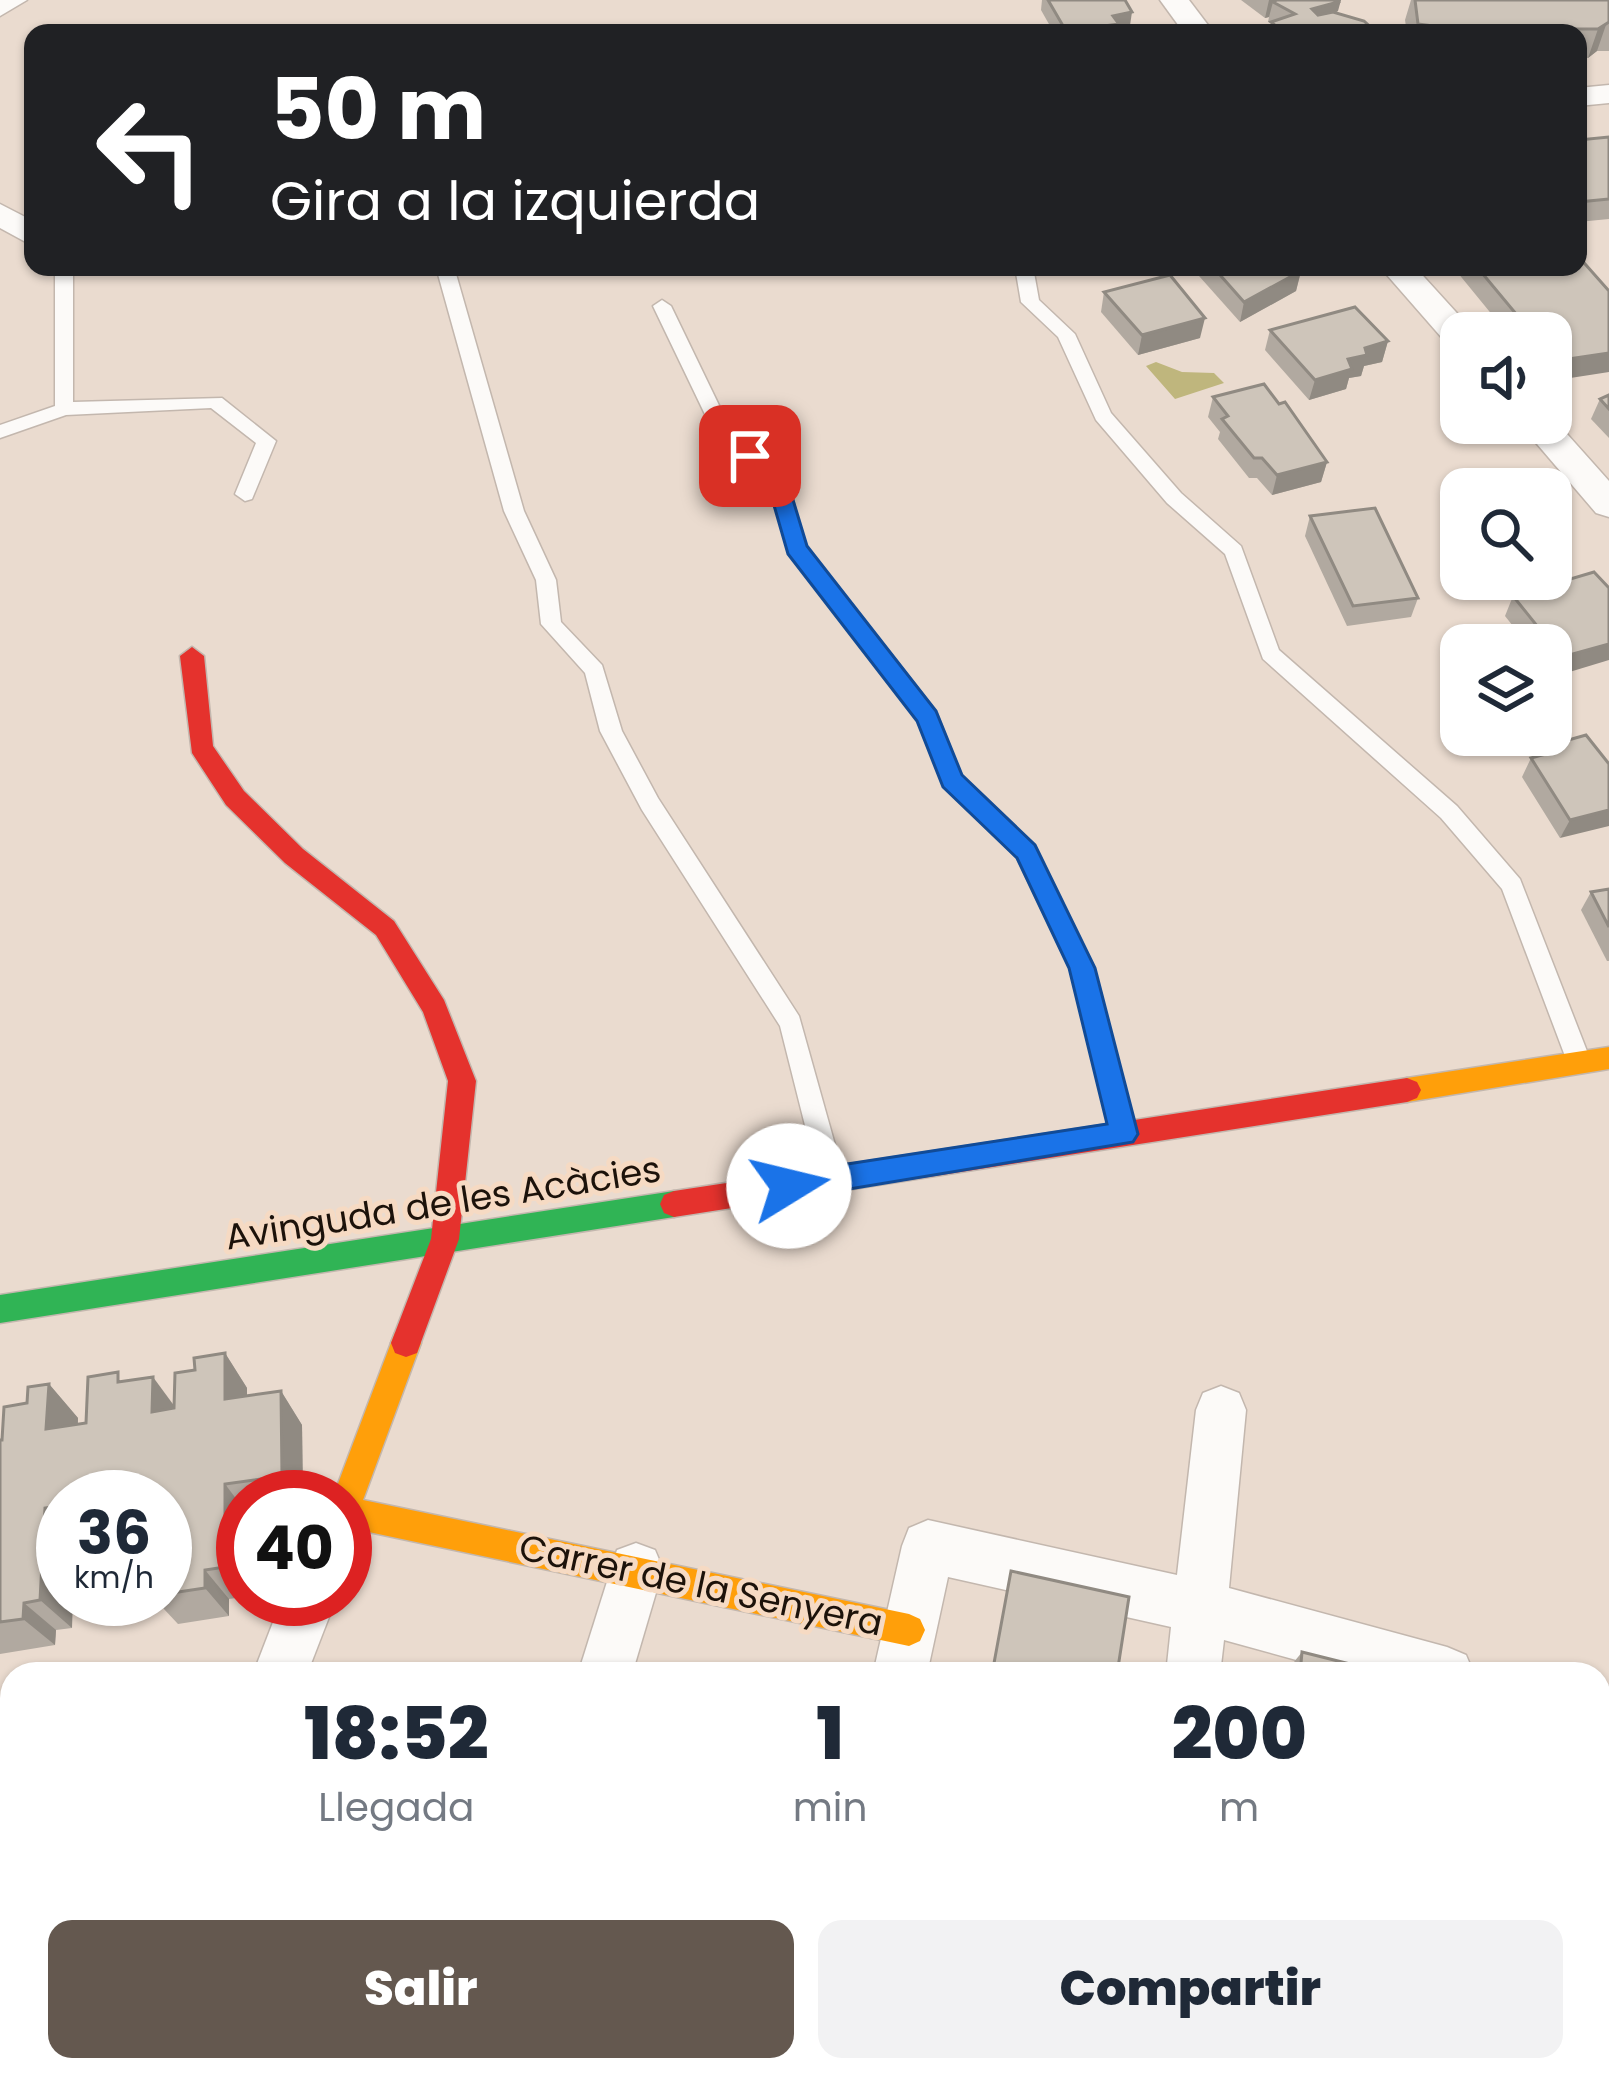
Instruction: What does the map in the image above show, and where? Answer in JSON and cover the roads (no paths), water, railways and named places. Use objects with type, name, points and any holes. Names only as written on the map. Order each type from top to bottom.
[{"type":"street","points":[[0,7],[13,0]]},
{"type":"street","points":[[1174,0],[1192,24]]},
{"type":"street","points":[[1405,276],[1440,315]]},
{"type":"street","points":[[1556,444],[1609,504]]},
{"type":"street","points":[[192,656],[201,747],[236,798],[294,856],[385,928],[435,1008],[462,1081],[445,1239],[359,1470]]},
{"type":"street","name":"Avinguda de les Acàcies","points":[[0,1309],[1609,1058]]},
{"type":"street","points":[[1195,1662],[1221,1410]]},
{"type":"street","name":"Carrer de la Senyera","points":[[372,1515],[636,1569],[904,1652],[928,1546],[1202,1607]]},
{"type":"street","points":[[609,1662],[636,1569]]},
{"type":"street","points":[[1202,1607],[1403,1662]]},
{"type":"street","points":[[285,1662],[299,1626]]},
{"type":"lane","points":[[64,276],[64,409]]},
{"type":"lane","points":[[448,276],[514,511],[546,580],[550,624],[596,670],[611,731],[650,804],[791,1023],[832,1179]]},
{"type":"lane","points":[[1026,276],[1030,302],[1066,334],[1103,416],[1174,498],[1234,551],[1270,654],[1448,812],[1512,885],[1580,1064]]},
{"type":"lane","points":[[662,306],[720,427],[779,485],[796,548],[928,717],[952,780],[1026,852],[1082,968],[1124,1134]]},
{"type":"lane","points":[[0,432],[64,409],[215,402],[266,441],[245,494]]}]
